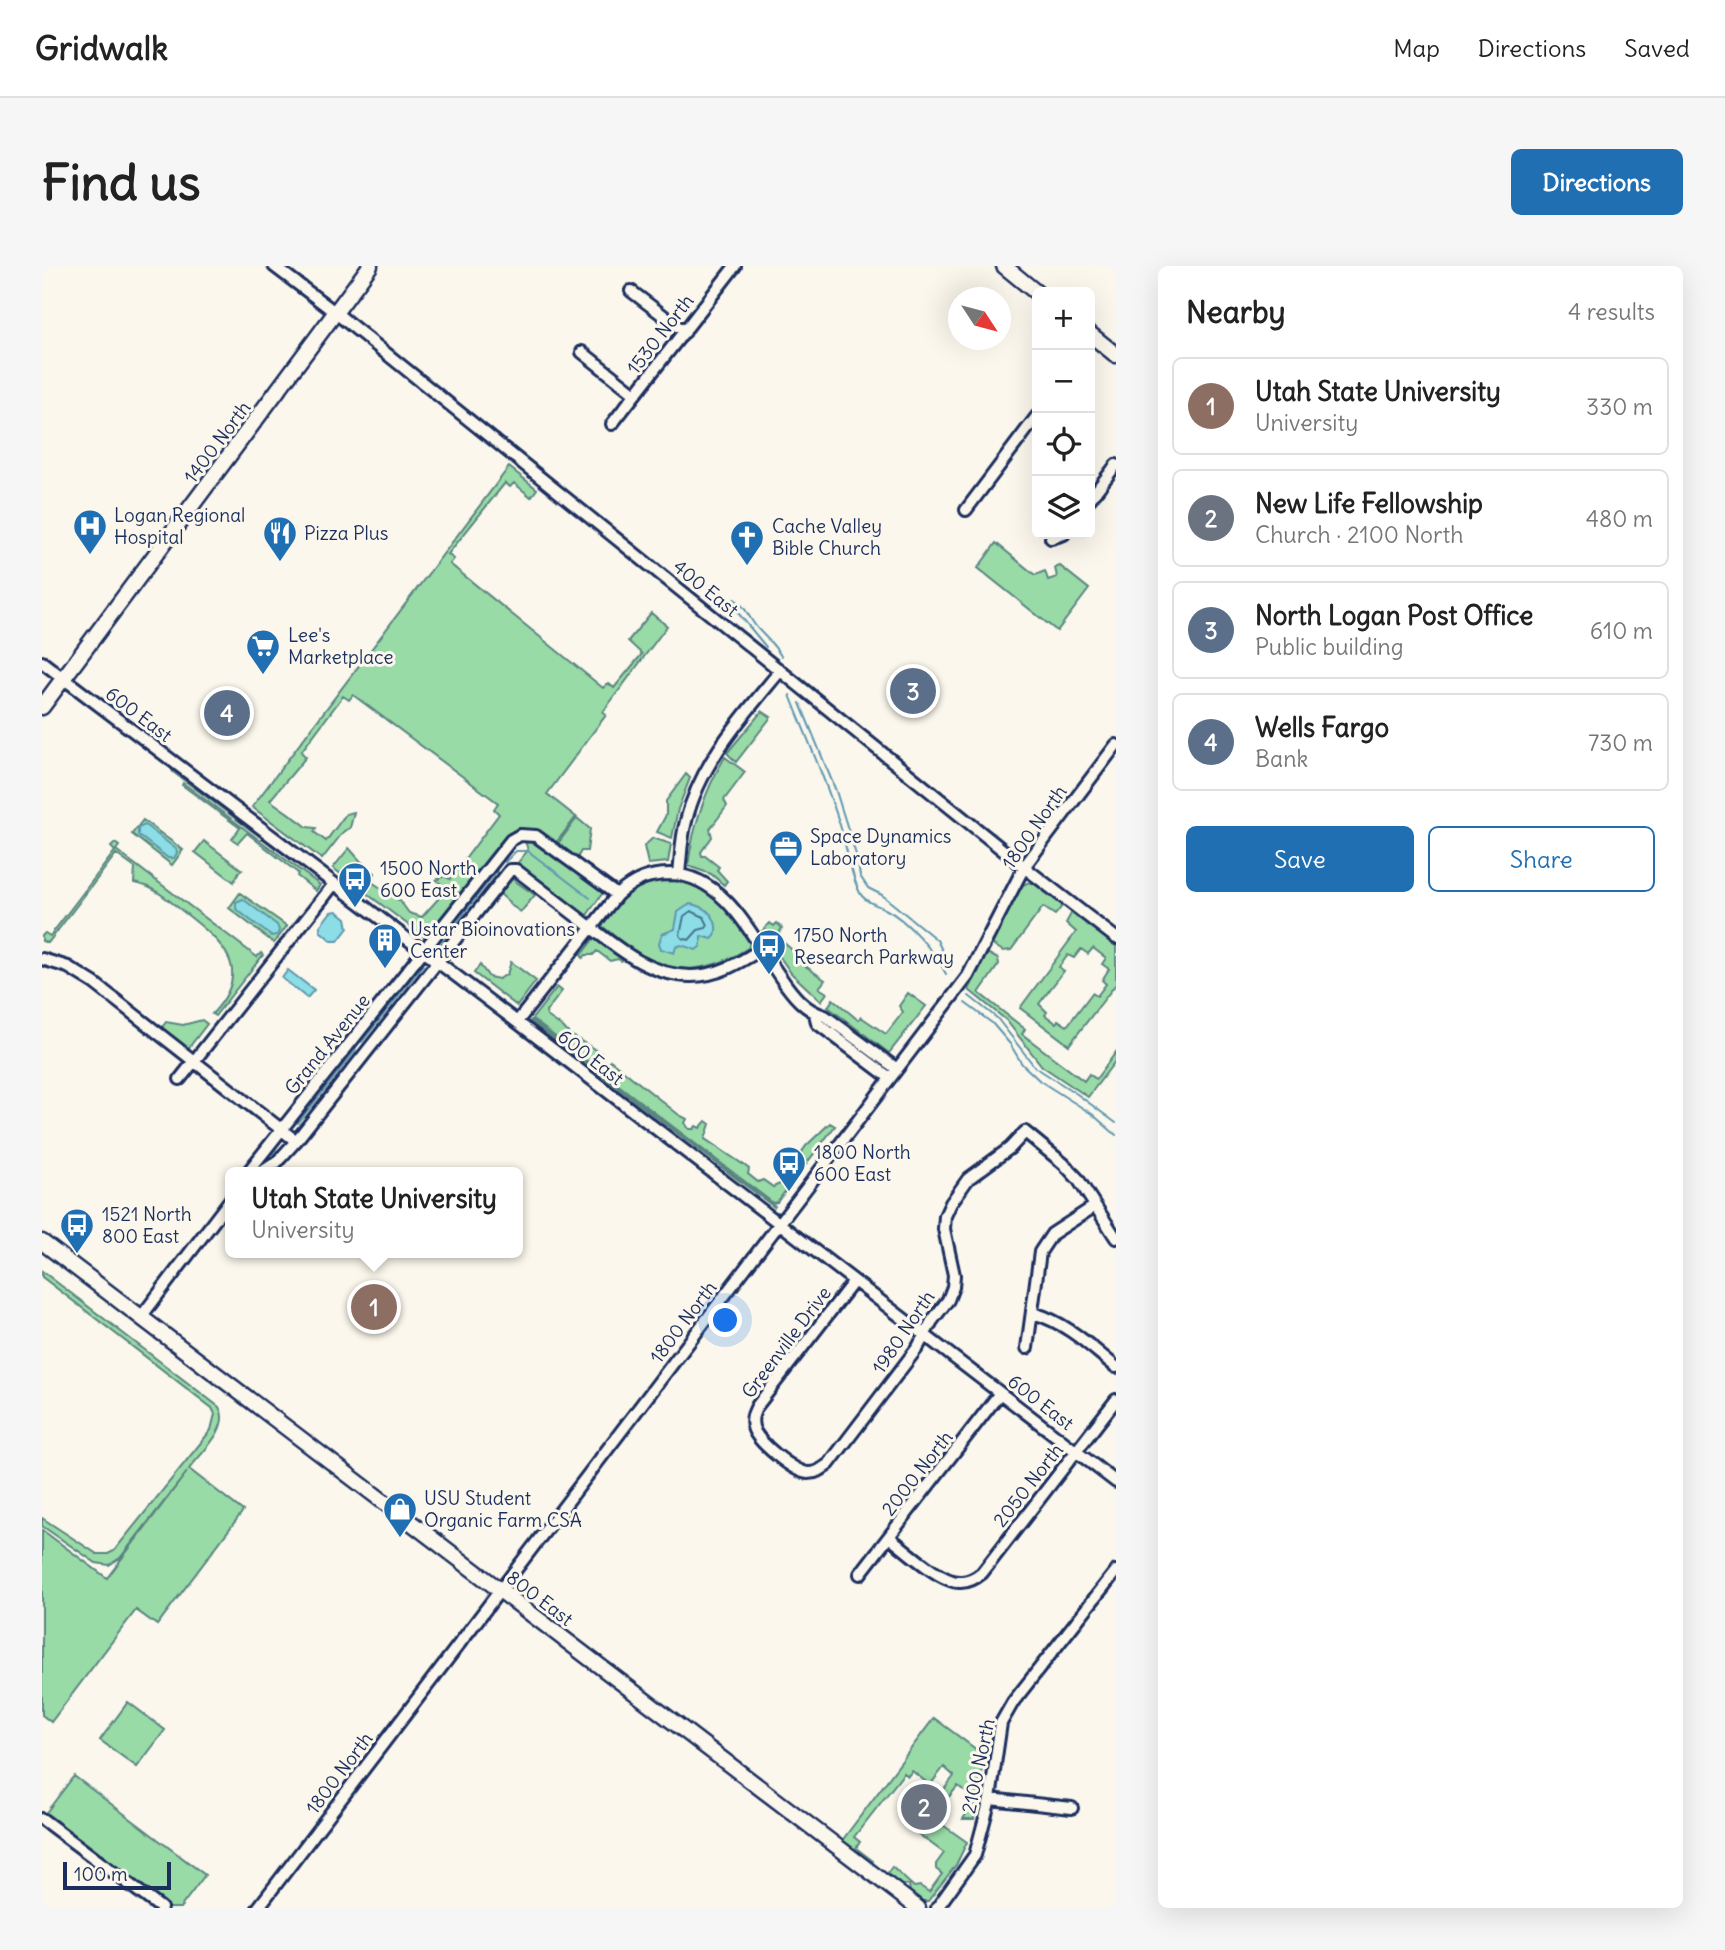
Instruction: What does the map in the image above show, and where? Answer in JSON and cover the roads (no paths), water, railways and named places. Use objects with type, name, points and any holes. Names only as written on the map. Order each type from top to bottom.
[{"type":"main road","name":"1400 North","points":[[42,707],[370,266]]},
{"type":"main road","points":[[1004,266],[1032,289]]},
{"type":"main road","points":[[1095,342],[1116,355]]},
{"type":"main road","name":"800 East","points":[[42,1242],[918,1908]]},
{"type":"street","name":"400 East","points":[[274,266],[1116,938]]},
{"type":"street","name":"1530 North","points":[[612,424],[736,266]]},
{"type":"street","points":[[631,291],[685,332]]},
{"type":"street","points":[[582,352],[635,394]]},
{"type":"street","points":[[966,510],[1032,423]]},
{"type":"street","points":[[1095,492],[1116,465]]},
{"type":"street","name":"600 East","points":[[42,662],[517,1022],[1116,1482]]},
{"type":"street","points":[[679,874],[686,819],[701,780],[719,749],[780,671]]},
{"type":"street","name":"1800 North","points":[[258,1908],[968,976],[1024,867],[1116,745]]},
{"type":"street","name":"Grand Avenue","points":[[252,1167],[511,840],[520,835],[531,835],[540,839],[617,895]]},
{"type":"street","name":"Grand Avenue","points":[[270,1167],[296,1140],[508,872],[513,869],[591,927]]},
{"type":"street","points":[[517,1022],[617,895],[631,883],[647,876],[679,874],[700,881],[728,902],[789,990],[815,1013],[825,1016],[894,1074]]},
{"type":"street","points":[[180,1079],[334,884]]},
{"type":"street","points":[[591,927],[636,960],[668,974],[693,976],[717,972],[737,965],[760,950]]},
{"type":"street","points":[[42,959],[80,973],[296,1140]]},
{"type":"street","name":"1980 North","points":[[811,1474],[828,1464],[918,1347],[948,1300],[954,1275],[944,1229],[945,1216],[968,1179],[1010,1148],[1024,1132],[1071,1171],[1095,1206]]},
{"type":"street","points":[[1027,1348],[1038,1262],[1045,1241],[1095,1206],[1116,1238]]},
{"type":"street","points":[[141,1317],[225,1207]]},
{"type":"street","name":"Greenville Drive","points":[[811,1474],[795,1468],[762,1443],[752,1426],[752,1416],[853,1281]]},
{"type":"street","points":[[1032,1314],[1053,1319],[1069,1328],[1116,1367]]},
{"type":"street","name":"2000 North","points":[[860,1574],[1000,1393]]},
{"type":"street","name":"2050 North","points":[[889,1537],[943,1577],[961,1583],[973,1580],[982,1573],[1116,1400]]},
{"type":"street","name":"2100 North","points":[[937,1908],[975,1854],[990,1800],[1002,1723],[1013,1702],[1116,1571]]},
{"type":"street","points":[[990,1800],[1072,1808]]},
{"type":"street","points":[[42,1819],[161,1908]]},
{"type":"water","points":[[145,825],[176,849],[174,858],[168,858],[138,835],[138,828]]},
{"type":"water","points":[[243,899],[277,925],[277,935],[271,936],[236,909],[236,902]]},
{"type":"water","points":[[690,904],[702,907],[711,914],[716,924],[715,936],[712,939],[701,936],[701,946],[696,950],[681,945],[676,947],[674,953],[661,949],[659,943],[662,934],[675,929],[678,912]]},
{"type":"water","points":[[337,911],[346,918],[348,928],[338,941],[332,941],[320,931],[320,926],[331,912]]},
{"type":"water","points":[[288,970],[314,990],[307,998],[282,978]]},
{"type":"waterway","points":[[734,599],[742,605],[781,656]]},
{"type":"waterway","points":[[734,600],[734,608],[766,647]]},
{"type":"waterway","points":[[790,695],[835,809],[852,873],[862,896],[893,914],[911,929],[928,947],[946,974]]},
{"type":"waterway","points":[[800,703],[836,791],[860,876],[868,888],[882,895],[937,940],[951,969]]},
{"type":"waterway","points":[[505,862],[516,851],[528,851],[590,898]]},
{"type":"waterway","points":[[464,913],[497,871]]},
{"type":"waterway","points":[[439,946],[464,914]]},
{"type":"waterway","points":[[362,1042],[423,965]]},
{"type":"waterway","points":[[969,996],[997,1018],[1035,1067],[1116,1123]]},
{"type":"waterway","points":[[965,1003],[992,1023],[1010,1044],[1022,1064],[1040,1081],[1092,1114],[1116,1135]]},
{"type":"waterway","points":[[298,1123],[356,1050]]},
{"type":"waterway","points":[[273,1155],[277,1150]]},
{"type":"place","name":"Logan Regional Hospital","points":[[90,556]]},
{"type":"place","name":"Pizza Plus","points":[[280,563]]},
{"type":"place","name":"Cache Valley Bible Church","points":[[747,567]]},
{"type":"place","name":"Lee's Marketplace","points":[[263,676]]},
{"type":"place","name":"North Logan Post Office","points":[[913,691]]},
{"type":"place","name":"Wells Fargo","points":[[227,713]]},
{"type":"place","name":"Space Dynamics Laboratory","points":[[786,877]]},
{"type":"place","name":"1500 North 600 East","points":[[355,909]]},
{"type":"place","name":"Ustar Bioinovations Center","points":[[385,970]]},
{"type":"place","name":"1750 North Research Parkway","points":[[769,976]]},
{"type":"place","name":"1800 North 600 East","points":[[789,1193]]},
{"type":"place","name":"1521 North 800 East","points":[[77,1255]]},
{"type":"place","name":"Utah State University","points":[[374,1307]]},
{"type":"place","name":"USU Student Organic Farm CSA","points":[[400,1539]]},
{"type":"place","name":"New Life Fellowship","points":[[924,1807]]}]
